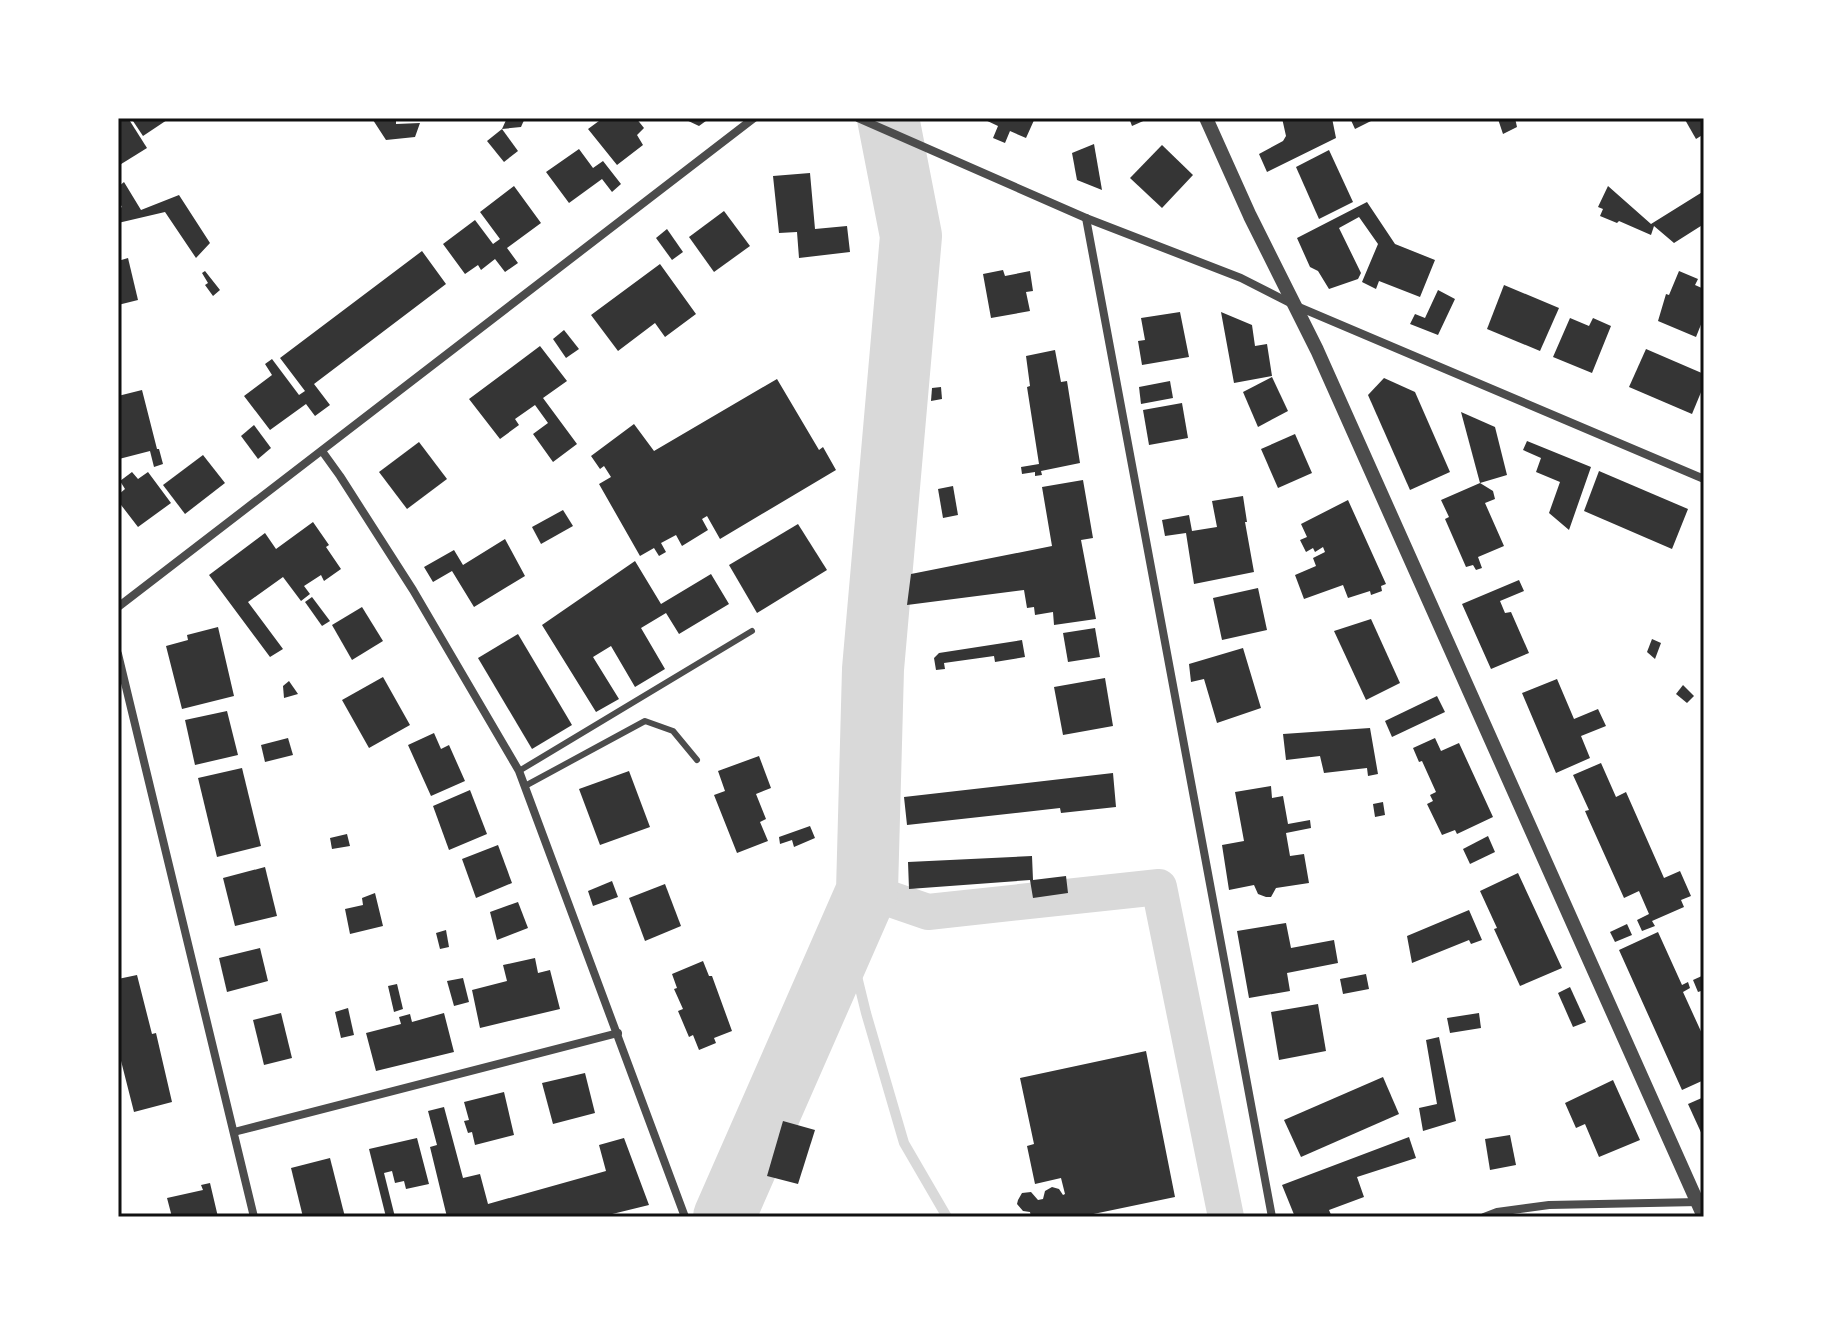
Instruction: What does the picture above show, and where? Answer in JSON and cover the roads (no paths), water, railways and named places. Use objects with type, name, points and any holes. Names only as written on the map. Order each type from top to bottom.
[{"type":"street","points":[[118,607],[754,118]]},
{"type":"street","points":[[858,118],[955,163],[1241,278],[1294,305],[1704,479]]},
{"type":"street","points":[[1206,118],[1250,216],[1324,365],[1700,1202],[1704,1217]]},
{"type":"street","points":[[1086,218],[1272,1217]]},
{"type":"street","points":[[322,451],[413,590],[519,771],[685,1217]]},
{"type":"street","points":[[118,654],[254,1217]]},
{"type":"street","points":[[234,1132],[618,1033]]},
{"type":"street","points":[[1484,1217],[1497,1212],[1549,1205],[1700,1202]]},
{"type":"lane","points":[[519,771],[752,631]]},
{"type":"lane","points":[[525,786],[645,721],[673,731],[697,760]]},
{"type":"waterway","points":[[724,1217],[867,891],[873,669],[911,236],[888,118]]},
{"type":"waterway","points":[[867,891],[928,912],[1159,887],[1226,1217]]},
{"type":"waterway","points":[[867,891],[853,960],[866,1013],[904,1143],[947,1217]]}]
